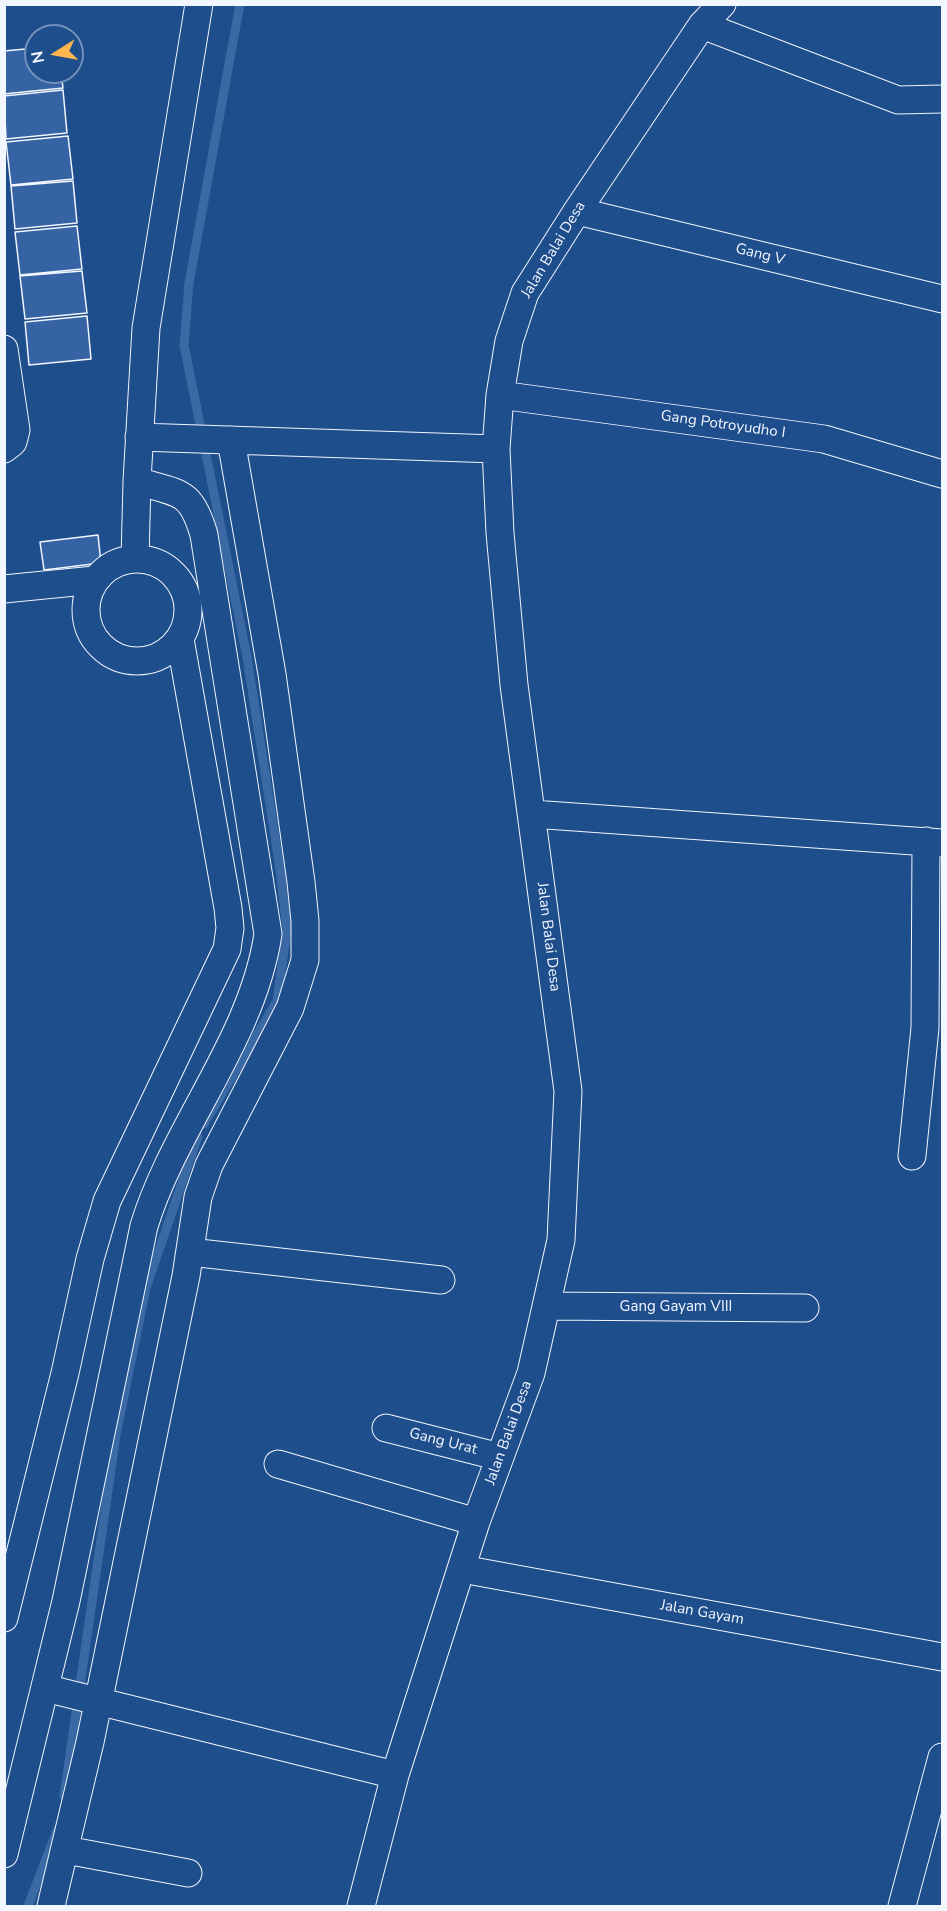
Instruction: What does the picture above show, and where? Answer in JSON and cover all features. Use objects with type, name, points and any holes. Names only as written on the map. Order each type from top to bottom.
[{"type":"street","points":[[135,559],[139,437],[146,328],[199,4]]},
{"type":"street","name":"Jalan Balai Desa","points":[[361,1906],[395,1775],[476,1522],[531,1373],[561,1240],[568,1091],[514,686],[500,533],[496,449],[500,395],[509,341],[525,292],[702,25],[722,4]]},
{"type":"street","points":[[702,25],[898,100],[942,99]]},
{"type":"street","name":"Gang V","points":[[577,211],[942,299]]},
{"type":"street","points":[[4,349],[16,430],[13,442],[4,449]]},
{"type":"street","name":"Gang Potroyudho I","points":[[500,395],[824,439],[942,474]]},
{"type":"street","points":[[139,437],[496,449]]},
{"type":"street","points":[[51,1906],[66,1850],[71,1694],[140,1242],[179,1190],[209,1165],[290,1008],[305,960],[305,921],[277,708],[225,440]]},
{"type":"street","points":[[4,1854],[71,1694],[190,1252],[179,1190],[254,994],[264,960],[268,934],[204,536],[197,510],[184,495],[137,481]]},
{"type":"street","points":[[4,1618],[65,1373],[90,1258],[107,1200],[227,949],[230,928],[180,639],[188,612],[182,585],[162,565],[135,559],[120,561],[106,568],[95,580],[86,607],[87,622],[102,648],[114,656],[128,660],[150,659],[169,649],[180,639]]},
{"type":"street","points":[[4,590],[95,580]]},
{"type":"street","points":[[532,814],[934,842],[926,1028],[912,1156]]},
{"type":"street","points":[[190,1252],[441,1280]]},
{"type":"street","name":"Gang Gayam VIII","points":[[546,1306],[805,1308]]},
{"type":"street","name":"Gang Urat","points":[[386,1428],[500,1456]]},
{"type":"street","points":[[278,1464],[476,1522]]},
{"type":"street","name":"Jalan Gayam","points":[[462,1569],[942,1656]]},
{"type":"street","points":[[71,1694],[395,1775]]},
{"type":"street","points":[[902,1906],[942,1757]]},
{"type":"street","points":[[66,1850],[188,1873]]},
{"type":"building","points":[[24,49],[24,84],[62,84],[63,88],[4,94],[4,51]]},
{"type":"building","points":[[63,90],[67,133],[6,139],[4,96]]},
{"type":"building","points":[[68,136],[73,179],[11,185],[6,142]]},
{"type":"building","points":[[73,181],[77,223],[15,229],[11,186]]},
{"type":"building","points":[[77,226],[82,269],[20,275],[15,232]]},
{"type":"building","points":[[82,271],[87,313],[25,319],[20,276]]},
{"type":"building","points":[[87,316],[91,359],[29,365],[25,322]]},
{"type":"building","points":[[98,535],[101,563],[44,570],[40,542]]},
{"type":"waterway","points":[[204,1124],[277,1001],[287,929],[280,869],[247,657],[184,345],[189,283],[240,4]]},
{"type":"waterway","points":[[64,1796],[116,1435],[146,1288],[198,1136]]},
{"type":"waterway","points":[[28,1906],[57,1830]]}]
